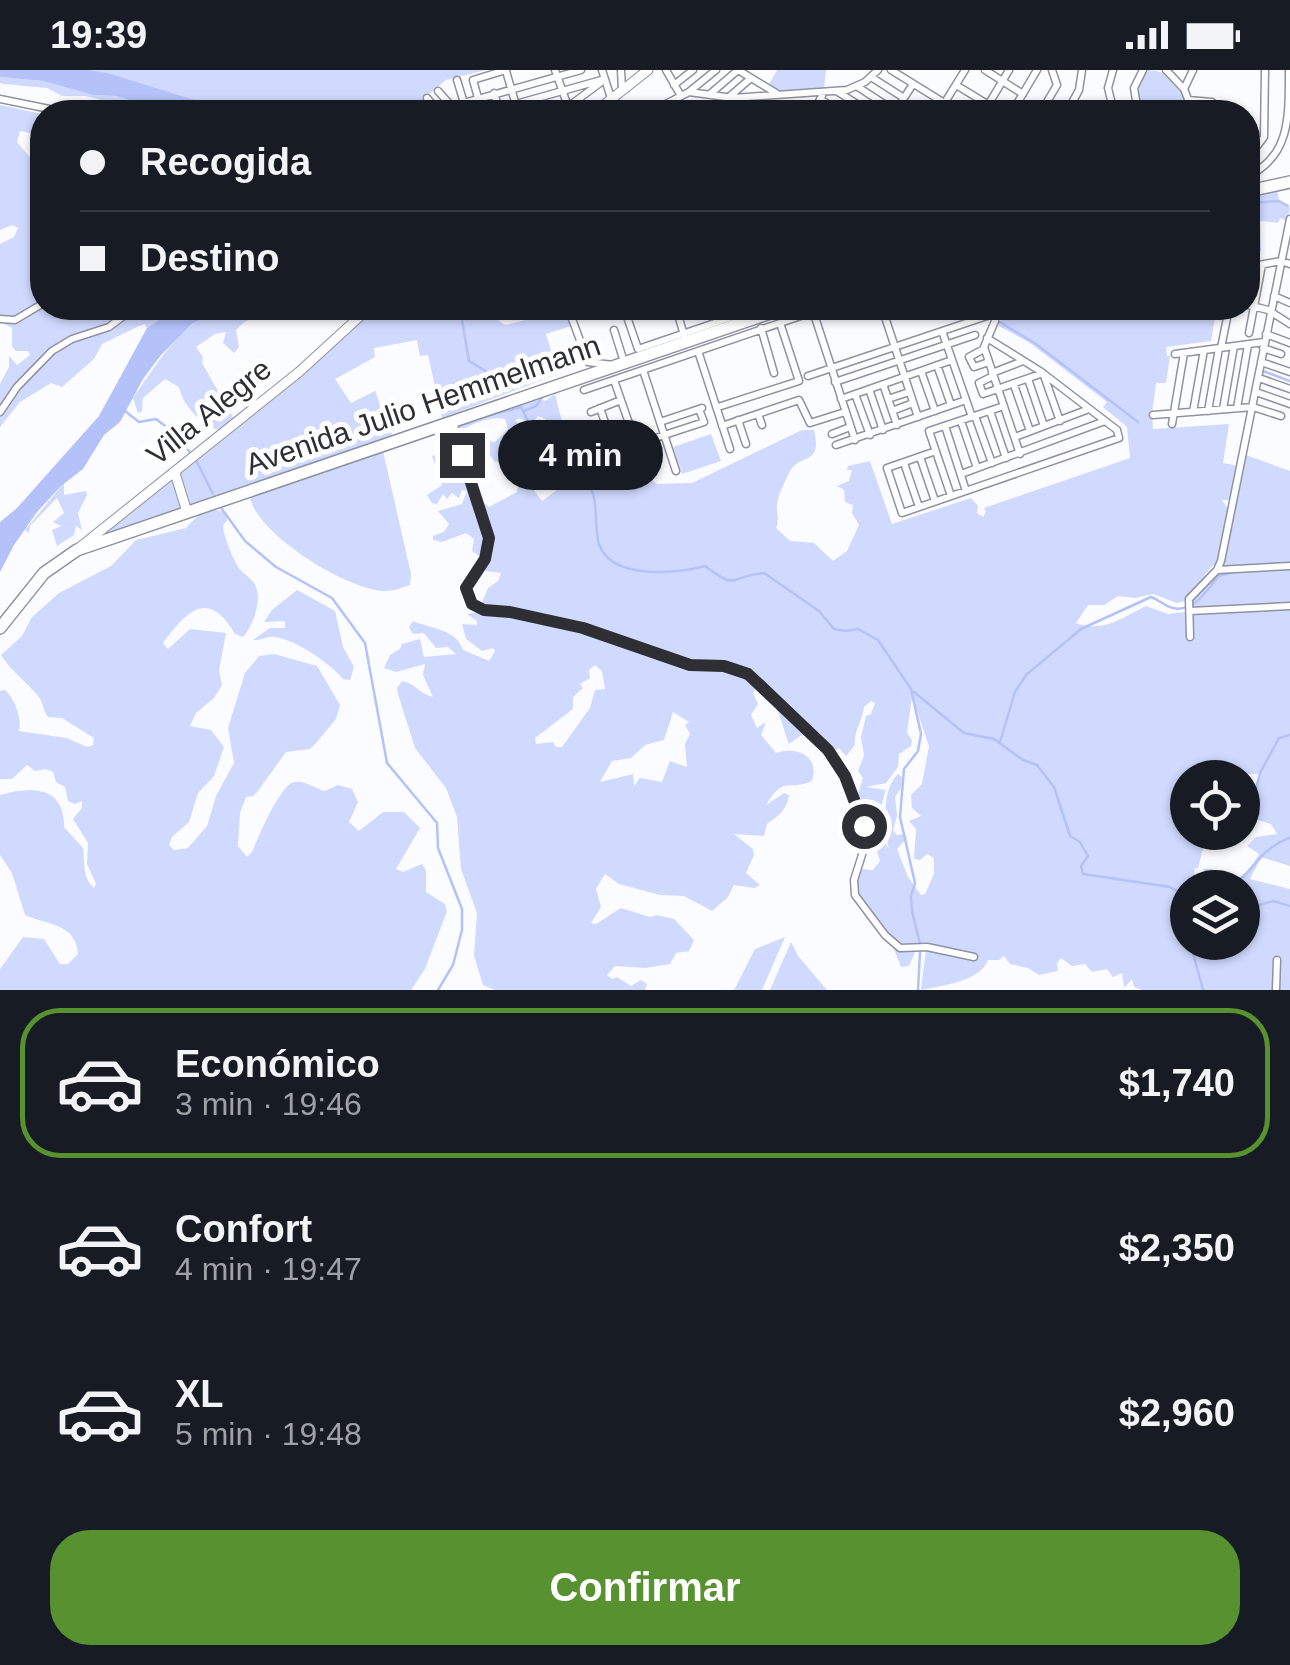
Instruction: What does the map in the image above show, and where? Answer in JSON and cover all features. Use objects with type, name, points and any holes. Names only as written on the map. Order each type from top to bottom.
[{"type":"highway","name":"Avenida Julio Hemmelmann","points":[[0,628],[38,578],[77,550],[641,359],[685,337],[751,320]]},
{"type":"main road","points":[[611,100],[648,70]]},
{"type":"main road","name":"Villa Alegre","points":[[77,550],[299,372],[356,320]]},
{"type":"main road","points":[[174,473],[186,512]]},
{"type":"street","points":[[478,99],[472,80],[506,70],[515,100]]},
{"type":"street","points":[[474,100],[555,73],[580,70]]},
{"type":"street","points":[[602,70],[611,100]]},
{"type":"street","points":[[621,70],[622,92]]},
{"type":"street","points":[[633,70],[633,82]]},
{"type":"street","points":[[674,84],[693,70]]},
{"type":"street","points":[[673,100],[716,70]]},
{"type":"street","points":[[710,94],[738,70],[777,94]]},
{"type":"street","points":[[669,71],[674,84],[685,94],[728,98],[822,96],[857,86],[878,70]]},
{"type":"street","points":[[891,70],[938,100]]},
{"type":"street","points":[[946,100],[965,70]]},
{"type":"street","points":[[985,70],[1023,94]]},
{"type":"street","points":[[992,100],[1010,70]]},
{"type":"street","points":[[1019,100],[1037,70]]},
{"type":"street","points":[[1047,100],[1056,85],[1052,70]]},
{"type":"street","points":[[1074,100],[1080,90],[1082,70]]},
{"type":"street","points":[[1111,100],[1108,88],[1113,70]]},
{"type":"street","points":[[1136,100],[1134,84],[1142,70]]},
{"type":"street","points":[[1167,70],[1184,89],[1188,100]]},
{"type":"street","points":[[1184,89],[1193,70]]},
{"type":"street","points":[[1260,144],[1264,134],[1266,70]]},
{"type":"street","points":[[1260,170],[1273,164],[1288,139],[1289,70]]},
{"type":"street","points":[[555,73],[563,100]]},
{"type":"street","points":[[871,77],[904,98],[912,84]]},
{"type":"street","points":[[728,98],[751,78]]},
{"type":"street","points":[[539,100],[605,79]]},
{"type":"street","points":[[579,100],[605,79]]},
{"type":"street","points":[[458,80],[463,100]]},
{"type":"street","points":[[786,94],[793,82]]},
{"type":"street","points":[[956,84],[976,100]]},
{"type":"street","points":[[857,86],[877,100]]},
{"type":"street","points":[[438,91],[444,100]]},
{"type":"street","points":[[838,92],[851,100]]},
{"type":"street","points":[[494,93],[496,100]]},
{"type":"street","points":[[758,100],[759,96]]},
{"type":"street","points":[[820,100],[822,96]]},
{"type":"street","points":[[822,96],[827,100]]},
{"type":"street","points":[[0,99],[30,105]]},
{"type":"street","points":[[1190,638],[1189,608],[1218,570],[1274,296],[1286,262],[1290,219]]},
{"type":"street","points":[[1260,272],[1262,265],[1286,262]]},
{"type":"street","points":[[1278,278],[1290,282]]},
{"type":"street","points":[[1274,296],[1290,303]]},
{"type":"street","points":[[1260,308],[1290,324]]},
{"type":"street","points":[[0,319],[15,320],[30,311]]},
{"type":"street","points":[[2,406],[52,351],[117,320]]},
{"type":"street","points":[[573,320],[588,362],[620,364],[614,330]]},
{"type":"street","points":[[628,320],[676,470]]},
{"type":"street","points":[[680,320],[685,337]]},
{"type":"street","points":[[584,390],[614,380],[641,359],[726,320]]},
{"type":"street","points":[[641,359],[676,360],[755,320]]},
{"type":"street","points":[[760,320],[774,373]]},
{"type":"street","points":[[767,320],[786,320]]},
{"type":"street","points":[[816,320],[855,440]]},
{"type":"street","points":[[886,320],[918,417]]},
{"type":"street","points":[[808,376],[976,320]]},
{"type":"street","points":[[988,362],[974,367],[969,356],[984,349],[992,320]]},
{"type":"street","points":[[1208,410],[1226,320]]},
{"type":"street","points":[[1249,333],[1250,320]]},
{"type":"street","points":[[718,407],[799,381],[780,323]]},
{"type":"street","points":[[942,332],[992,463]]},
{"type":"street","points":[[835,382],[975,335]]},
{"type":"street","points":[[936,452],[886,468],[902,513],[1120,438],[1117,430],[1090,409],[989,339]]},
{"type":"street","points":[[1265,341],[1281,354]]},
{"type":"street","points":[[1174,354],[1265,341],[1290,343]]},
{"type":"street","points":[[1238,408],[1248,344]]},
{"type":"street","points":[[672,346],[676,360]]},
{"type":"street","points":[[1223,409],[1234,346]]},
{"type":"street","points":[[984,349],[1020,454]]},
{"type":"street","points":[[1193,412],[1204,350]]},
{"type":"street","points":[[698,352],[730,449]]},
{"type":"street","points":[[1172,424],[1184,354]]},
{"type":"street","points":[[841,399],[952,360]]},
{"type":"street","points":[[1023,360],[979,384],[984,394],[1043,374]]},
{"type":"street","points":[[1262,362],[1290,372]]},
{"type":"street","points":[[936,366],[951,405]]},
{"type":"street","points":[[921,371],[935,411]]},
{"type":"street","points":[[1043,374],[1060,421]]},
{"type":"street","points":[[1258,378],[1290,389]]},
{"type":"street","points":[[1028,379],[1044,426]]},
{"type":"street","points":[[614,380],[638,448],[704,422],[701,408],[648,425]]},
{"type":"street","points":[[883,384],[897,425]]},
{"type":"street","points":[[1014,384],[1030,431]]},
{"type":"street","points":[[870,389],[884,430]]},
{"type":"street","points":[[888,399],[909,392]]},
{"type":"street","points":[[1256,392],[1290,404]]},
{"type":"street","points":[[764,393],[769,410]]},
{"type":"street","points":[[856,394],[870,434]]},
{"type":"street","points":[[638,400],[651,396]]},
{"type":"street","points":[[591,412],[621,400]]},
{"type":"street","points":[[722,426],[799,400],[807,421],[845,412]]},
{"type":"street","points":[[836,445],[966,400]]},
{"type":"street","points":[[892,411],[913,404]]},
{"type":"street","points":[[951,496],[929,431],[1004,406]]},
{"type":"street","points":[[1157,412],[1253,407],[1282,416]]},
{"type":"street","points":[[600,408],[612,440]]},
{"type":"street","points":[[644,413],[656,409]]},
{"type":"street","points":[[1014,436],[1090,409]]},
{"type":"street","points":[[990,410],[1006,458]]},
{"type":"street","points":[[758,414],[762,425]]},
{"type":"street","points":[[738,420],[746,444]]},
{"type":"street","points":[[453,421],[489,538],[485,559],[466,588],[470,602],[484,610],[596,631],[690,665],[733,668],[759,682],[823,744],[845,776],[867,839],[854,883],[860,904],[898,947],[924,947],[974,957]]},
{"type":"street","points":[[960,421],[977,468]]},
{"type":"street","points":[[961,474],[1105,421]]},
{"type":"street","points":[[944,426],[966,491]]},
{"type":"street","points":[[832,434],[850,427]]},
{"type":"street","points":[[1048,444],[1053,461]]},
{"type":"street","points":[[920,457],[935,502]]},
{"type":"street","points":[[904,463],[918,507]]},
{"type":"street","points":[[1218,570],[1290,566]]},
{"type":"street","points":[[1189,608],[1290,606]]},
{"type":"street","points":[[1276,990],[1277,960]]},
{"type":"shaded area","points":[[0,70],[88,70],[194,100],[129,100],[43,81],[0,77]]},
{"type":"shaded area","points":[[88,70],[486,70],[446,80],[422,100],[192,100]]},
{"type":"shaded area","points":[[777,70],[826,70],[824,90],[776,91],[768,86]]},
{"type":"shaded area","points":[[1146,70],[1159,72],[1174,81],[1186,97],[1138,100],[1137,88]]},
{"type":"shaded area","points":[[0,77],[43,81],[129,100],[62,96],[47,88],[0,83]]},
{"type":"shaded area","points":[[0,105],[30,111],[30,133],[20,131],[17,142],[30,157],[30,320],[159,320],[102,344],[94,359],[62,387],[51,383],[20,402],[0,427],[0,384],[9,367],[9,356],[17,365],[30,355],[28,351],[16,351],[12,346],[12,328],[0,322],[0,244],[14,237],[18,228],[12,225],[0,230]]},
{"type":"shaded area","points":[[1277,189],[1279,200],[1260,202],[1260,192]]},
{"type":"shaded area","points":[[1260,202],[1279,202],[1290,208],[1287,221],[1280,218],[1278,223],[1260,221]]},
{"type":"shaded area","points":[[159,320],[199,320],[161,355],[120,422],[104,435],[83,469],[37,512],[0,572],[0,522],[99,416],[147,328]]},
{"type":"shaded area","points":[[198,320],[249,320],[236,330],[239,347],[234,353],[223,343],[226,332],[215,334],[196,347],[234,419],[218,430],[199,419],[179,387],[165,379],[143,398],[142,411],[138,413],[133,398],[160,359]]},
{"type":"shaded area","points":[[358,320],[498,320],[505,325],[525,320],[569,320],[571,326],[546,334],[558,374],[442,418],[428,355],[420,356],[417,340],[374,348],[375,357],[335,379],[351,403],[375,391],[392,435],[189,506],[179,474]]},
{"type":"shaded area","points":[[1002,320],[1215,320],[1211,341],[1166,347],[1170,356],[1166,383],[1156,383],[1152,413],[1153,429],[1229,424],[1223,463],[1239,466],[1230,500],[1222,500],[1228,509],[1219,564],[1213,565],[1185,601],[1177,603],[1153,594],[1118,596],[1104,605],[1088,605],[1076,623],[1104,625],[1146,606],[1168,614],[1185,612],[1216,573],[1290,567],[1290,866],[1261,857],[1254,870],[1247,870],[1259,854],[1253,850],[1260,850],[1260,836],[1277,834],[1271,824],[1260,820],[1260,760],[1170,760],[1170,850],[1203,850],[1198,868],[1170,870],[1170,960],[1260,960],[1260,882],[1290,889],[1290,990],[1142,990],[1134,987],[1132,979],[1124,988],[1122,973],[1113,977],[1107,969],[1092,972],[1085,964],[1072,966],[1061,958],[1058,971],[1039,975],[1010,964],[1004,956],[988,960],[969,978],[921,990],[926,950],[916,950],[909,966],[901,967],[892,944],[853,898],[852,885],[860,869],[873,870],[880,861],[856,800],[863,778],[858,771],[864,755],[861,737],[866,716],[875,703],[871,701],[864,707],[855,745],[846,756],[839,748],[832,753],[806,732],[789,744],[774,704],[755,689],[758,704],[751,715],[757,728],[766,722],[761,735],[776,753],[792,751],[805,755],[814,772],[812,781],[782,787],[772,796],[766,805],[784,793],[789,795],[784,809],[767,824],[764,836],[734,834],[753,849],[746,873],[760,885],[734,885],[728,897],[712,911],[684,896],[660,895],[619,884],[605,874],[596,889],[601,907],[591,923],[596,924],[621,908],[674,919],[694,940],[689,951],[676,953],[670,964],[646,968],[615,966],[607,975],[631,986],[641,980],[647,984],[645,990],[495,990],[483,985],[474,956],[477,913],[461,869],[457,817],[446,788],[415,748],[398,694],[402,681],[433,697],[423,675],[425,664],[396,672],[384,668],[402,644],[420,639],[424,657],[456,654],[448,647],[436,648],[424,633],[413,634],[409,627],[413,621],[449,634],[463,650],[489,661],[495,651],[482,651],[466,639],[462,624],[477,625],[467,614],[478,612],[488,588],[501,573],[485,571],[481,557],[472,551],[474,539],[466,533],[442,542],[433,540],[449,524],[438,511],[462,504],[467,491],[462,490],[459,498],[452,493],[447,499],[443,494],[437,504],[432,503],[427,495],[442,485],[432,456],[458,447],[477,497],[489,507],[517,492],[520,469],[509,459],[495,462],[482,444],[477,469],[467,465],[474,438],[495,442],[508,429],[505,419],[481,422],[460,433],[457,422],[536,398],[545,401],[555,394],[566,433],[577,448],[607,467],[612,452],[657,484],[692,483],[802,430],[814,430],[813,454],[793,467],[780,493],[776,528],[790,541],[814,543],[833,561],[847,551],[859,525],[852,513],[853,505],[845,502],[844,490],[837,486],[849,481],[852,470],[847,470],[848,466],[870,461],[892,524],[971,498],[983,517],[984,508],[1130,458],[1127,427],[1103,407],[1107,402],[1030,343],[999,326]],"holes":[[[538,416],[545,419],[549,459],[581,472],[542,501],[530,485],[530,471],[513,461],[514,455],[500,453],[528,444],[537,470],[554,476],[541,459],[534,435],[515,421],[519,418],[532,424]],[[595,665],[602,671],[605,689],[595,690],[590,708],[562,747],[553,742],[536,744],[535,738],[573,709],[573,697],[583,688],[580,684],[590,678],[589,670]],[[912,696],[929,746],[922,784],[911,795],[912,808],[921,816],[909,821],[916,829],[914,859],[920,860],[927,854],[934,858],[934,874],[921,895],[908,877],[897,849],[907,838],[893,830],[897,815],[895,797],[902,777],[898,774],[893,780],[887,799],[889,849],[881,821],[886,790],[866,787],[886,783],[898,767],[899,754],[911,746],[907,733]],[[673,712],[689,722],[685,725],[690,734],[685,744],[687,767],[670,761],[662,782],[640,778],[634,786],[633,774],[600,782],[612,761],[631,758],[645,745],[664,740]]]},
{"type":"shaded area","points":[[711,434],[721,461],[682,474],[673,447]]},
{"type":"shaded area","points":[[383,451],[411,574],[410,585],[390,591],[371,589],[329,572],[286,544],[256,512],[250,497]]},
{"type":"shaded area","points":[[1246,455],[1290,471],[1290,564],[1222,569]]},
{"type":"shaded area","points":[[172,478],[181,510],[94,538]]},
{"type":"shaded area","points":[[64,483],[64,495],[86,491],[87,495],[78,513],[82,530],[76,526],[74,535],[57,546],[52,530],[61,526],[53,522],[64,513],[57,498],[30,526],[29,533],[25,530]]},
{"type":"shaded area","points":[[205,508],[225,512],[227,520],[223,526],[228,546],[239,568],[254,583],[258,603],[243,637],[207,608],[189,614],[163,643],[168,649],[190,629],[226,633],[219,670],[222,685],[196,713],[190,726],[211,730],[224,747],[214,776],[198,793],[189,822],[169,845],[174,850],[188,848],[207,826],[216,796],[234,763],[228,728],[245,673],[259,656],[274,654],[317,666],[340,705],[336,719],[310,749],[286,752],[258,791],[246,797],[240,813],[238,846],[247,857],[252,852],[276,802],[294,782],[325,791],[338,785],[352,789],[358,802],[349,822],[359,831],[383,812],[404,812],[420,828],[396,869],[403,872],[422,864],[426,870],[426,892],[445,904],[447,911],[425,969],[411,990],[0,990],[0,969],[23,937],[44,939],[60,964],[68,964],[78,954],[72,936],[66,931],[25,915],[12,873],[0,855],[0,795],[35,790],[53,796],[63,813],[64,827],[83,848],[88,879],[94,888],[96,884],[87,864],[88,843],[73,819],[82,808],[82,801],[68,801],[65,787],[46,769],[35,771],[27,765],[12,779],[0,779],[0,691],[5,690],[15,704],[19,731],[67,738],[87,747],[93,745],[94,738],[62,718],[48,717],[39,697],[1,655],[22,636],[32,617],[59,593],[111,566],[136,540],[186,528]]},
{"type":"shaded area","points":[[297,590],[335,611],[343,647],[354,667],[350,680],[293,643],[275,637],[253,640],[270,628],[285,628],[285,621],[264,622],[272,610]]},
{"type":"shaded area","points":[[785,937],[762,990],[734,990],[755,949]]},
{"type":"shaded area","points":[[791,942],[798,956],[827,990],[770,990]]},
{"type":"waterway","points":[[1260,202],[1279,201],[1288,206]]},
{"type":"waterway","points":[[462,320],[469,361],[505,389]]},
{"type":"waterway","points":[[1000,322],[1036,344],[1138,422]]},
{"type":"waterway","points":[[1263,371],[1290,381]]},
{"type":"waterway","points":[[524,411],[536,406],[544,395]]},
{"type":"waterway","points":[[486,416],[521,407],[547,459],[588,483],[594,498],[599,544],[617,564],[646,572],[705,566],[729,580],[764,573],[819,611],[834,629],[858,629],[878,640],[911,689],[921,734],[918,751],[904,769],[900,817],[915,883],[912,911],[920,944]]},
{"type":"waterway","points":[[125,411],[139,422],[156,419],[177,435],[191,454]]},
{"type":"waterway","points":[[196,460],[213,494]]},
{"type":"waterway","points":[[222,509],[245,541],[276,567],[332,598],[365,643],[387,763],[437,823],[438,848],[462,909],[462,930],[453,965],[438,990]]},
{"type":"waterway","points":[[1000,742],[1015,692],[1026,675],[1081,629],[1151,597],[1170,607],[1187,607],[1200,599],[1219,576],[1234,572]]},
{"type":"waterway","points":[[914,692],[964,733],[994,739],[1037,765],[1054,787],[1070,836],[1080,842],[1088,856],[1081,866],[1083,874],[1170,887]]},
{"type":"waterway","points":[[1260,773],[1279,738],[1290,735]]},
{"type":"waterway","points":[[1250,870],[1270,848],[1289,838]]},
{"type":"waterway","points":[[1260,905],[1273,901],[1290,906]]},
{"type":"waterway","points":[[918,990],[920,952]]},
{"type":"waterway","points":[[1195,960],[1203,990]]},
{"type":"route","points":[[462,455],[489,538],[485,559],[466,588],[472,604],[484,610],[583,628],[690,665],[724,666],[748,674],[828,750],[845,776],[864,826]]}]
